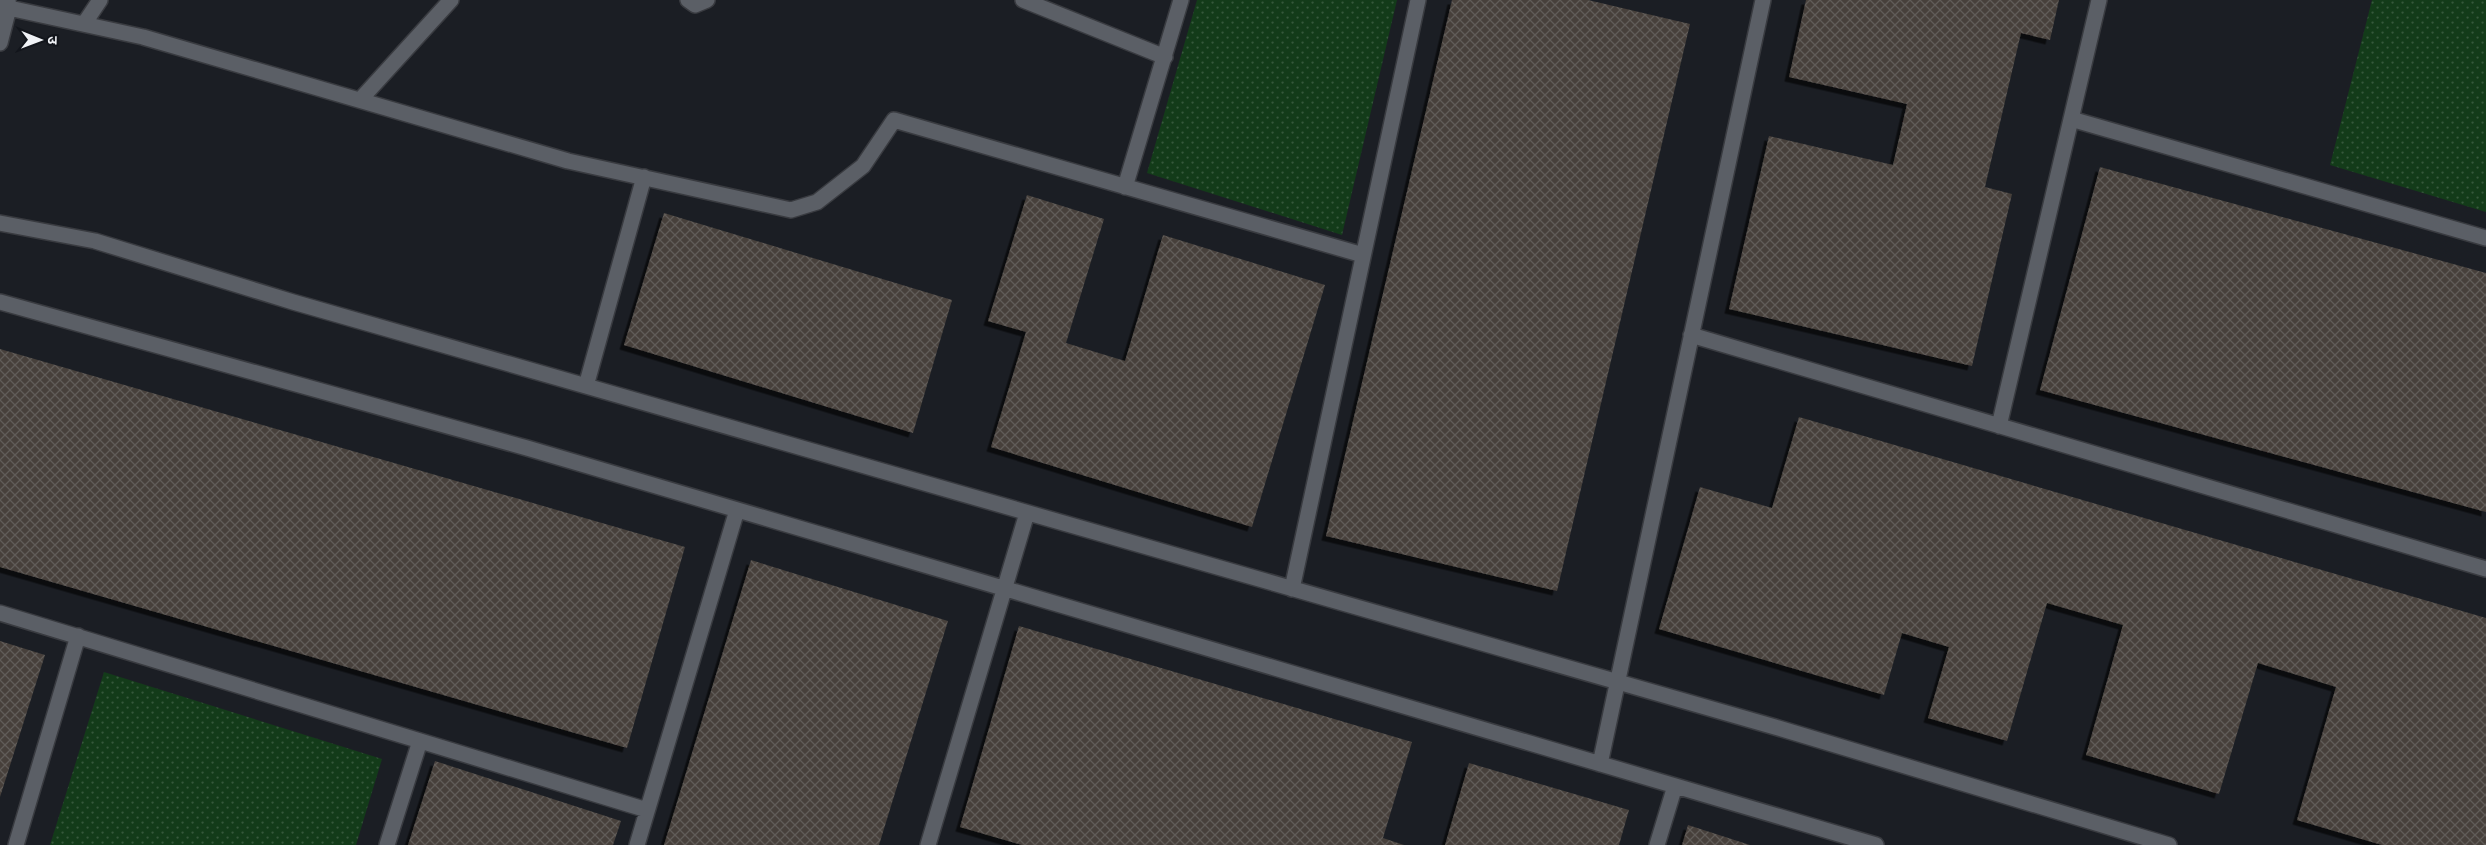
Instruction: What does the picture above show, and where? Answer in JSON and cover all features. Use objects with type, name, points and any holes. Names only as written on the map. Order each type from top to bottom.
[{"type":"street","points":[[84,24],[100,0]]},
{"type":"street","points":[[360,100],[451,0]]},
{"type":"street","points":[[688,0],[695,5],[707,0]]},
{"type":"street","points":[[1023,0],[1165,57]]},
{"type":"street","points":[[1125,187],[1181,0]]},
{"type":"street","points":[[1292,588],[1418,0]]},
{"type":"street","points":[[1600,764],[1763,0]]},
{"type":"street","points":[[1999,426],[2099,0]]},
{"type":"street","points":[[0,43],[6,5],[143,37],[568,161],[791,210],[817,202],[863,166],[894,120],[1363,255]]},
{"type":"street","points":[[2071,119],[2486,238]]},
{"type":"street","points":[[586,386],[644,177]]},
{"type":"street","points":[[0,222],[95,241],[293,302],[1618,682],[2169,845]]},
{"type":"street","points":[[0,302],[527,448],[1876,845]]},
{"type":"street","points":[[1691,335],[2486,569]]},
{"type":"street","points":[[637,845],[737,510]]},
{"type":"street","points":[[928,845],[1028,512]]},
{"type":"street","points":[[0,613],[648,810]]},
{"type":"street","points":[[16,845],[78,636]]},
{"type":"street","points":[[387,845],[420,741]]},
{"type":"street","points":[[1657,845],[1675,786]]},
{"type":"green space","points":[[1197,0],[1397,0],[1342,235],[1147,173]]},
{"type":"green space","points":[[2372,0],[2486,0],[2486,212],[2330,165]]},
{"type":"green space","points":[[104,672],[382,759],[356,845],[50,845]]},
{"type":"building","points":[[1452,0],[1588,0],[1690,24],[1557,591],[1326,536]]},
{"type":"building","points":[[1806,0],[2059,0],[2050,40],[2021,33],[1985,187],[2012,194],[1972,366],[1729,309],[1769,136],[1893,165],[1907,104],[1789,77]]},
{"type":"building","points":[[2100,167],[2486,273],[2486,512],[2040,390]]},
{"type":"building","points":[[1027,195],[1104,219],[1066,343],[1125,361],[1163,235],[1325,285],[1252,527],[991,447],[1026,332],[988,321]]},
{"type":"building","points":[[664,213],[952,300],[913,433],[624,345]]},
{"type":"building","points":[[0,349],[685,547],[627,748],[0,567]]},
{"type":"building","points":[[1799,417],[2486,618],[2486,845],[2382,845],[2297,820],[2336,687],[2258,663],[2219,794],[2086,755],[2123,625],[2047,603],[2007,741],[1928,718],[1949,647],[1902,633],[1884,695],[1659,629],[1700,487],[1772,508]]},
{"type":"building","points":[[751,560],[948,621],[879,845],[664,845]]},
{"type":"building","points":[[1019,626],[1412,742],[1383,838],[1404,845],[1022,845],[960,827]]},
{"type":"building","points":[[0,641],[45,655],[0,797]]},
{"type":"building","points":[[435,761],[621,821],[613,845],[408,845]]},
{"type":"building","points":[[1469,763],[1629,810],[1619,845],[1445,845]]},
{"type":"building","points":[[1688,825],[1750,845],[1682,845]]}]
